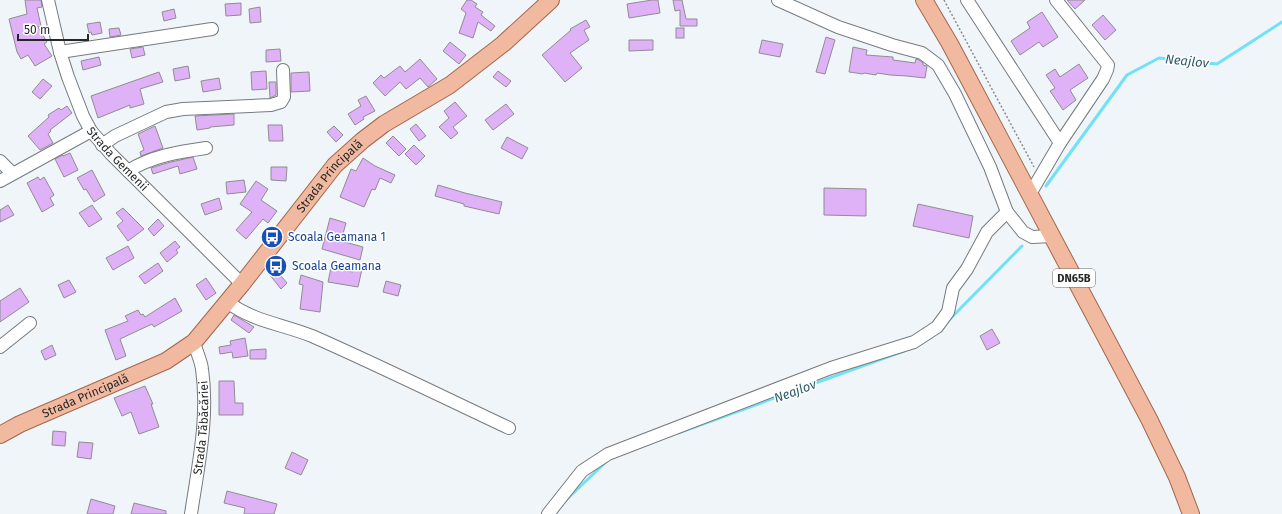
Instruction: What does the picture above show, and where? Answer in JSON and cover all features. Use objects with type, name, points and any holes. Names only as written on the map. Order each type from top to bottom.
[{"type":"main road","name":"Strada Principală","points":[[0,435],[20,424],[166,361],[194,342],[242,284],[310,196],[341,160],[363,140],[384,124],[450,85],[503,44],[551,0]]},
{"type":"main road","name":"DN65B","points":[[924,0],[950,44],[1149,419],[1177,477],[1191,514]]},
{"type":"street","name":"Strada Gemenii","points":[[48,0],[60,52],[68,77],[83,116],[91,131],[102,145],[242,284]]},
{"type":"street","points":[[778,0],[838,26],[892,45],[922,53],[938,65],[955,94],[990,167],[1007,212],[1022,232],[1032,237],[1052,236]]},
{"type":"street","points":[[967,0],[1060,143]]},
{"type":"street","points":[[1030,194],[1060,143],[1103,79],[1108,65],[1056,0]]},
{"type":"street","points":[[60,52],[212,29]]},
{"type":"street","points":[[102,145],[114,136],[166,112],[183,109],[271,104],[281,102],[284,97],[283,70]]},
{"type":"street","points":[[0,181],[12,173],[91,131]]},
{"type":"street","points":[[128,171],[141,163],[175,152],[206,148]]},
{"type":"street","points":[[0,161],[12,173]]},
{"type":"street","points":[[548,514],[582,471],[608,454],[831,368],[914,342],[937,327],[948,312],[953,288],[967,269],[987,232],[1007,212]]},
{"type":"street","points":[[227,302],[240,312],[266,322],[285,326],[341,349],[509,428]]},
{"type":"street","points":[[0,347],[30,323]]},
{"type":"street","name":"Strada Tăbăcăriei","points":[[191,514],[202,432],[204,389],[202,367],[194,342]]},
{"type":"path","points":[[944,0],[1040,178]]},
{"type":"building","points":[[25,0],[41,0],[42,7],[37,8],[41,26],[38,27],[47,42],[44,44],[52,56],[35,66],[28,55],[21,59],[17,52],[9,19],[27,14]]},
{"type":"building","points":[[467,0],[471,0],[477,4],[475,7],[483,12],[481,15],[495,26],[491,31],[478,22],[473,38],[459,33],[466,13],[461,9]]},
{"type":"building","points":[[658,0],[660,13],[629,18],[627,4]]},
{"type":"building","points":[[673,0],[682,0],[686,19],[697,19],[697,26],[680,26],[680,10],[675,11]]},
{"type":"building","points":[[1067,0],[1085,0],[1075,9]]},
{"type":"building","points":[[241,3],[241,15],[226,16],[225,4]]},
{"type":"building","points":[[260,7],[261,22],[250,23],[249,9]]},
{"type":"building","points":[[174,9],[176,18],[164,21],[162,12]]},
{"type":"building","points":[[1042,12],[1058,37],[1043,47],[1039,42],[1020,55],[1011,41],[1030,28],[1027,22]]},
{"type":"building","points":[[1103,15],[1116,30],[1105,40],[1092,25]]},
{"type":"building","points":[[586,20],[590,27],[584,30],[589,40],[570,53],[582,68],[565,82],[542,55],[571,30],[570,29]]},
{"type":"building","points":[[100,22],[102,33],[92,35],[91,32],[89,33],[87,24]]},
{"type":"building","points":[[119,28],[121,35],[110,37],[109,29]]},
{"type":"building","points":[[676,28],[684,28],[684,38],[676,38]]},
{"type":"building","points":[[826,37],[835,40],[825,74],[816,72]]},
{"type":"building","points":[[629,40],[653,40],[653,50],[629,51]]},
{"type":"building","points":[[762,40],[783,44],[780,57],[759,53]]},
{"type":"building","points":[[450,42],[466,55],[459,64],[443,51]]},
{"type":"building","points":[[143,47],[145,55],[132,58],[130,49]]},
{"type":"building","points":[[853,47],[867,50],[866,55],[893,57],[893,60],[915,63],[916,59],[919,60],[923,63],[923,65],[927,66],[925,78],[877,73],[876,75],[849,72]]},
{"type":"building","points":[[280,49],[281,61],[266,62],[266,50]]},
{"type":"building","points":[[99,57],[101,65],[83,70],[81,61]]},
{"type":"building","points":[[420,59],[437,79],[428,87],[420,78],[406,89],[400,82],[385,96],[373,83],[381,75],[384,78],[400,66],[405,72]]},
{"type":"building","points":[[1079,64],[1088,78],[1070,90],[1076,100],[1063,110],[1050,91],[1055,88],[1046,75],[1055,69],[1060,77]]},
{"type":"building","points":[[188,66],[190,78],[175,81],[173,69]]},
{"type":"building","points":[[266,71],[267,89],[252,90],[251,72]]},
{"type":"building","points":[[498,71],[511,81],[506,87],[493,77]]},
{"type":"building","points":[[159,72],[163,82],[140,89],[144,104],[130,108],[130,105],[98,118],[91,96]]},
{"type":"building","points":[[309,72],[310,91],[291,92],[291,73]]},
{"type":"building","points":[[219,78],[221,89],[203,92],[201,81]]},
{"type":"building","points":[[43,79],[52,86],[40,99],[32,92]]},
{"type":"building","points":[[269,82],[276,82],[276,95],[270,98]]},
{"type":"building","points":[[366,96],[375,111],[363,117],[364,119],[355,125],[348,114],[361,106],[358,100]]},
{"type":"building","points":[[455,102],[467,116],[453,127],[458,133],[451,139],[439,127],[449,118],[444,111]]},
{"type":"building","points":[[506,104],[514,114],[493,130],[485,120]]},
{"type":"building","points":[[67,106],[72,113],[50,130],[51,131],[48,134],[53,143],[40,150],[28,136],[49,117],[48,115],[59,108],[61,110]]},
{"type":"building","points":[[234,114],[234,125],[210,127],[197,130],[195,116]]},
{"type":"building","points":[[416,124],[426,136],[419,141],[410,129]]},
{"type":"building","points":[[268,125],[282,125],[283,141],[269,141]]},
{"type":"building","points":[[155,126],[163,148],[141,156],[140,152],[144,150],[138,134]]},
{"type":"building","points":[[334,126],[343,135],[336,142],[327,132]]},
{"type":"building","points":[[393,136],[406,149],[399,156],[386,143]]},
{"type":"building","points":[[507,137],[528,148],[522,159],[501,148]]},
{"type":"building","points":[[414,145],[425,156],[416,165],[405,154]]},
{"type":"building","points":[[70,153],[78,170],[64,177],[55,159]]},
{"type":"building","points":[[193,157],[197,169],[180,174],[178,166],[153,174],[151,168]]},
{"type":"building","points":[[363,158],[375,166],[395,175],[391,183],[380,178],[375,190],[372,189],[364,207],[340,197],[351,169],[356,171]]},
{"type":"building","points":[[271,167],[287,167],[286,181],[271,180]]},
{"type":"building","points":[[92,170],[105,195],[94,202],[86,189],[84,190],[77,178]]},
{"type":"building","points":[[38,177],[40,180],[44,177],[54,195],[50,198],[54,205],[42,212],[27,183]]},
{"type":"building","points":[[244,180],[246,192],[227,194],[226,182]]},
{"type":"building","points":[[256,181],[268,189],[261,200],[277,211],[268,223],[263,219],[246,239],[236,230],[252,212],[240,204]]},
{"type":"building","points":[[438,185],[502,202],[499,214],[464,206],[464,204],[435,196]]},
{"type":"building","points":[[824,188],[866,189],[866,216],[824,215]]},
{"type":"building","points":[[219,198],[222,209],[205,215],[201,204]]},
{"type":"building","points":[[918,204],[973,216],[969,238],[913,226]]},
{"type":"building","points":[[8,205],[14,215],[0,222],[0,210]]},
{"type":"building","points":[[92,205],[102,219],[89,227],[79,213]]},
{"type":"building","points":[[123,208],[144,229],[128,241],[117,226],[123,221],[116,213]]},
{"type":"building","points":[[330,218],[346,223],[341,241],[363,247],[360,260],[322,249]]},
{"type":"building","points":[[158,219],[164,226],[154,236],[148,229]]},
{"type":"building","points":[[175,241],[180,247],[176,250],[178,253],[167,262],[160,253]]},
{"type":"building","points":[[128,246],[134,258],[113,270],[106,258]]},
{"type":"building","points":[[158,263],[163,271],[145,284],[139,276]]},
{"type":"building","points":[[354,267],[362,269],[358,287],[328,282],[331,268],[353,272]]},
{"type":"building","points":[[275,269],[287,283],[281,289],[269,274]]},
{"type":"building","points":[[301,275],[323,282],[320,312],[300,309],[303,285],[299,284]]},
{"type":"building","points":[[206,278],[216,293],[206,300],[196,285]]},
{"type":"building","points":[[69,280],[76,292],[64,298],[58,285]]},
{"type":"building","points":[[386,281],[401,285],[398,296],[383,292]]},
{"type":"building","points":[[20,288],[29,302],[0,322],[0,301]]},
{"type":"building","points":[[175,298],[182,311],[154,327],[152,324],[120,339],[126,356],[116,360],[105,330],[128,321],[125,316],[138,310],[141,315],[143,314],[145,317]]},
{"type":"building","points":[[234,315],[254,327],[249,333],[231,320]]},
{"type":"building","points":[[992,329],[1000,343],[987,350],[980,336]]},
{"type":"building","points":[[245,338],[248,356],[233,358],[232,352],[220,354],[219,347],[231,345],[230,341]]},
{"type":"building","points":[[52,345],[56,355],[45,360],[41,351]]},
{"type":"building","points":[[266,349],[266,359],[250,359],[250,350]]},
{"type":"building","points":[[219,381],[234,381],[235,403],[243,403],[243,415],[219,415]]},
{"type":"building","points":[[145,386],[153,404],[151,404],[159,427],[139,434],[131,412],[122,416],[114,398]]},
{"type":"building","points":[[53,431],[66,432],[65,446],[52,445]]},
{"type":"building","points":[[79,442],[93,443],[91,459],[77,457]]},
{"type":"building","points":[[292,452],[308,460],[301,475],[285,468]]},
{"type":"building","points":[[227,491],[277,504],[274,514],[244,514],[245,508],[224,503]]},
{"type":"building","points":[[91,499],[115,506],[113,514],[87,514]]},
{"type":"building","points":[[134,503],[166,511],[166,514],[131,514]]},
{"type":"waterway","name":"Neajlov","points":[[1046,186],[1127,75],[1159,58],[1217,64],[1282,22]]},
{"type":"waterway","name":"Neajlov","points":[[948,321],[1022,246]]},
{"type":"waterway","name":"Neajlov","points":[[678,433],[904,351]]},
{"type":"waterway","name":"Neajlov","points":[[564,502],[608,460]]},
{"type":"place","name":"Scoala Geamana 1","points":[[272,237]]},
{"type":"place","name":"Scoala Geamana","points":[[276,266]]}]
